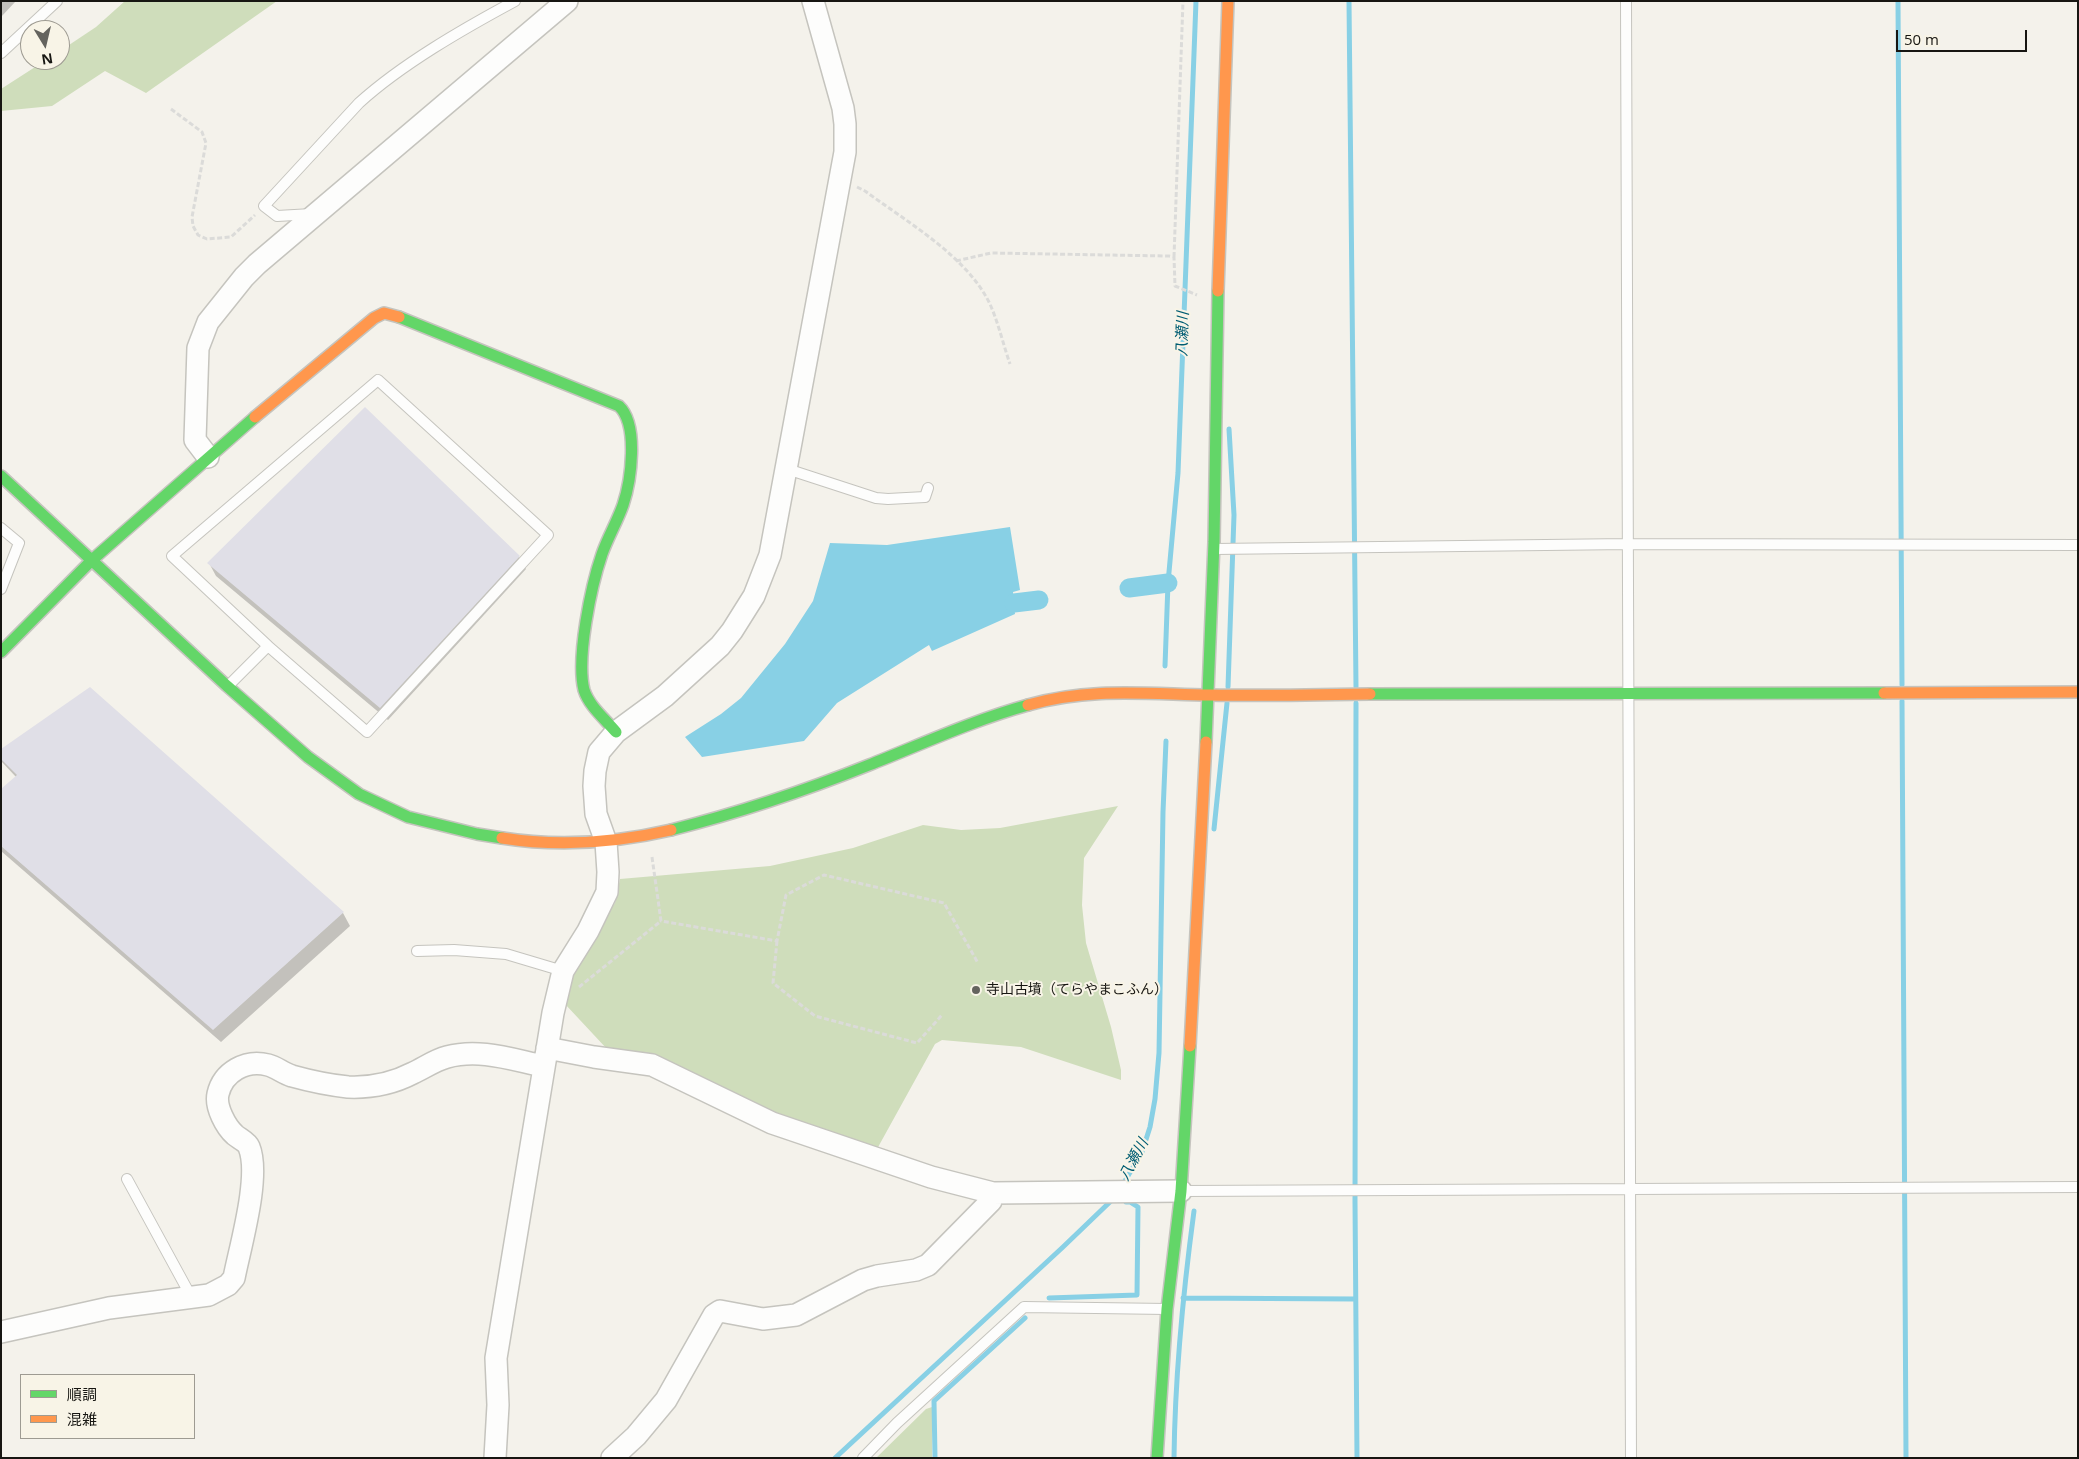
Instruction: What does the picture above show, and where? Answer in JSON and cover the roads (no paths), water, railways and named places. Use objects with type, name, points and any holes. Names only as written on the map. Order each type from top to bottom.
[{"type":"street","points":[[208,457],[195,440],[198,348],[202,333],[208,322],[244,277],[315,213],[455,98],[567,1]]},
{"type":"street","points":[[495,1458],[498,1405],[496,1358],[546,1057],[561,981],[607,892],[606,842],[596,814],[595,771],[599,752],[616,732],[665,696],[706,660],[732,631],[754,596],[770,555],[846,152],[844,116],[813,1]]},
{"type":"street","points":[[1157,1458],[1167,1309],[1181,1191],[1209,695],[1214,549],[1216,339],[1228,1]]},
{"type":"street","points":[[1,652],[92,560],[208,457],[374,318],[384,313],[619,406],[626,414],[630,426],[631,439],[628,482],[624,504],[603,553],[594,583],[587,625],[583,674],[584,688],[591,702],[616,732]]},
{"type":"street","points":[[1,476],[227,686],[308,757],[359,794],[408,817],[477,834],[526,842],[565,844],[606,842],[649,835],[709,820],[773,801],[867,766],[995,714],[1054,697],[1118,692],[1209,695],[1628,692],[2078,692]]},
{"type":"street","points":[[1,1332],[109,1308],[209,1294],[221,1290],[228,1285],[234,1278],[246,1220],[252,1181],[252,1160],[248,1145],[234,1134],[224,1119],[219,1107],[218,1096],[224,1080],[231,1072],[242,1066],[255,1063],[268,1065],[289,1075],[322,1083],[366,1087],[388,1084],[445,1057],[458,1054],[594,1057],[652,1065],[772,1123],[932,1177],[993,1193],[1181,1191]]},
{"type":"street","points":[[612,1458],[636,1436],[666,1400],[714,1315],[720,1311],[763,1319],[796,1315],[863,1280],[916,1270],[928,1265],[991,1201],[993,1193]]},
{"type":"lane","points":[[1,53],[57,1]]},
{"type":"lane","points":[[315,213],[277,216],[264,206],[374,89],[470,25],[515,1]]},
{"type":"lane","points":[[1626,1],[1631,1458]]},
{"type":"lane","points":[[378,380],[548,535],[366,732],[268,646],[172,556],[378,380]]},
{"type":"lane","points":[[787,469],[876,498],[924,497],[928,488]]},
{"type":"lane","points":[[1,528],[19,543],[1,588]]},
{"type":"lane","points":[[1214,549],[1628,544],[2078,545]]},
{"type":"lane","points":[[227,686],[268,646]]},
{"type":"lane","points":[[417,951],[454,950],[506,954],[561,981]]},
{"type":"lane","points":[[127,1180],[187,1290],[189,1298]]},
{"type":"lane","points":[[1181,1191],[2078,1187]]},
{"type":"lane","points":[[863,1458],[897,1423],[1024,1307],[1167,1309]]},
{"type":"water","points":[[1010,527],[1020,590],[1013,592],[1015,614],[932,651],[929,645],[837,703],[804,741],[702,757],[685,737],[721,714],[741,698],[785,644],[813,601],[830,543],[887,545]]},
{"type":"waterway","name":"八瀬川","points":[[1165,666],[1168,583],[1178,473],[1196,1]]},
{"type":"waterway","points":[[1349,1],[1356,687]]},
{"type":"waterway","points":[[1898,1],[1902,685]]},
{"type":"waterway","points":[[1228,687],[1234,515],[1229,429]]},
{"type":"waterway","points":[[1129,588],[1168,583]]},
{"type":"waterway","points":[[1014,603],[1039,600]]},
{"type":"waterway","points":[[1902,701],[1906,1458]]},
{"type":"waterway","points":[[1214,829],[1227,703]]},
{"type":"waterway","points":[[1356,703],[1355,1201],[1357,1458]]},
{"type":"waterway","name":"八瀬川","points":[[1122,1186],[1142,1152],[1150,1127],[1155,1099],[1159,1053],[1166,741]]},
{"type":"waterway","name":"八瀬川","points":[[835,1458],[1113,1199]]},
{"type":"waterway","points":[[1049,1298],[1137,1295],[1138,1207],[1130,1202],[1126,1202]]},
{"type":"waterway","points":[[1174,1458],[1180,1334],[1194,1211]]},
{"type":"waterway","points":[[1183,1298],[1355,1299]]},
{"type":"waterway","points":[[935,1458],[934,1401],[1025,1318]]},
{"type":"place","name":"寺山古墳（てらやまこふん）","points":[[976,990]]}]
